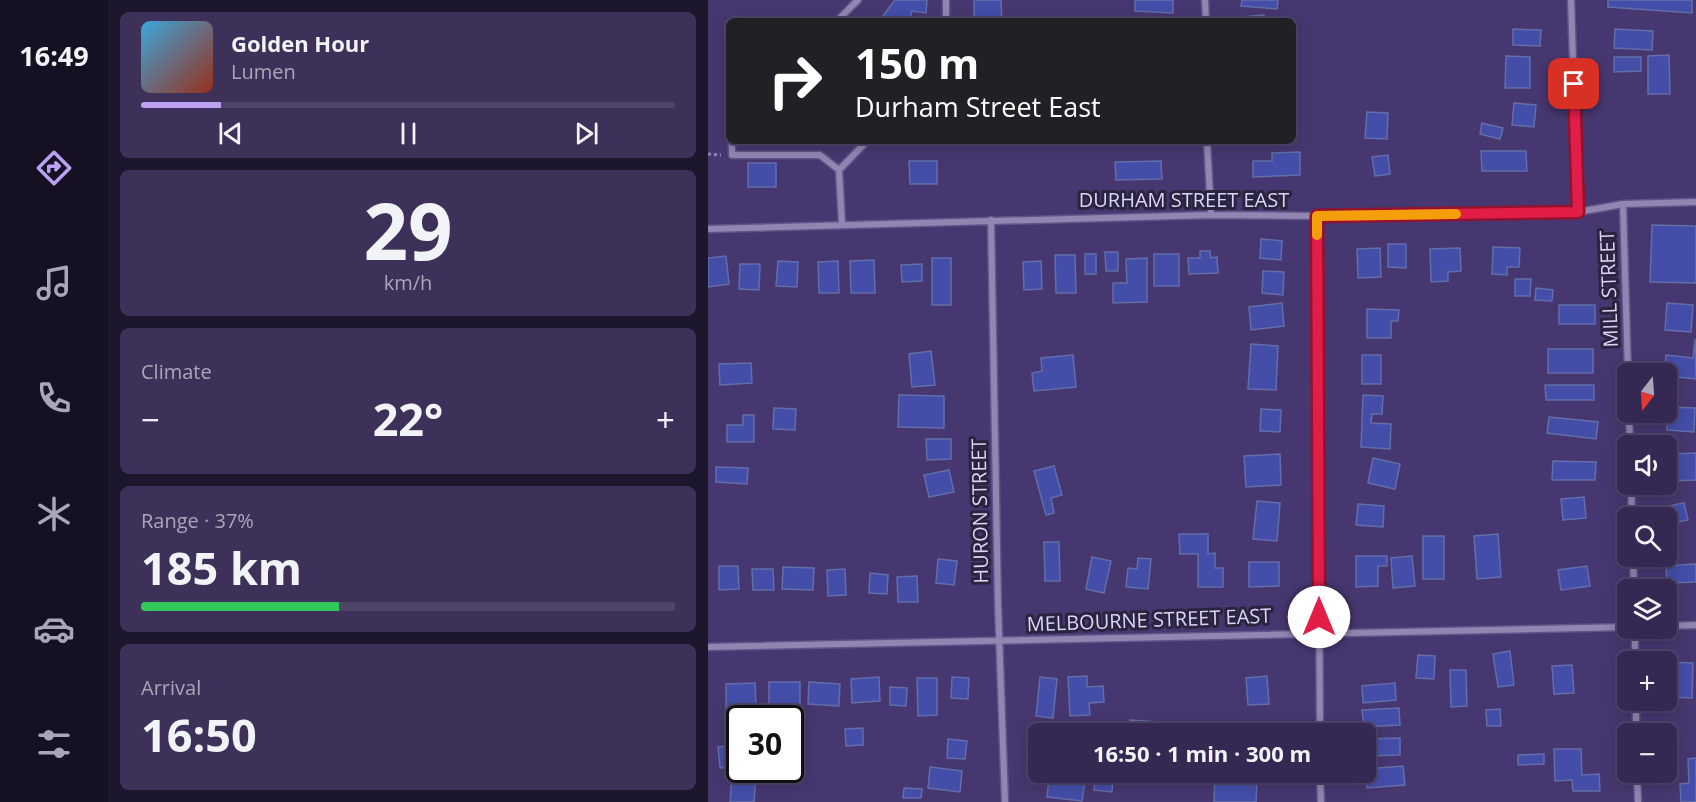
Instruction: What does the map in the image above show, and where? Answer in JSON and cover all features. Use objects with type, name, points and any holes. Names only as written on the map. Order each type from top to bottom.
[{"type":"street","points":[[840,18],[858,0]]},
{"type":"street","points":[[946,0],[946,18]]},
{"type":"street","points":[[1205,0],[1206,18]]},
{"type":"street","points":[[1571,0],[1578,212]]},
{"type":"street","points":[[732,144],[732,155],[820,155],[839,170]]},
{"type":"street","points":[[842,224],[839,170],[864,144]]},
{"type":"street","points":[[1207,144],[1211,215]]},
{"type":"street","name":"DURHAM STREET EAST","points":[[708,229],[1211,215],[1317,216],[1578,212],[1623,204],[1696,202]]},
{"type":"street","name":"MILL STREET","points":[[1623,204],[1628,363]]},
{"type":"street","points":[[1317,216],[1320,723]]},
{"type":"street","name":"HURON STREET","points":[[991,220],[999,642],[1005,802]]},
{"type":"street","points":[[1677,626],[1696,625]]},
{"type":"street","name":"MELBOURNE STREET EAST","points":[[708,646],[999,642],[1319,632],[1617,627]]},
{"type":"street","points":[[1320,783],[1321,802]]},
{"type":"street","points":[[1637,783],[1638,802]]},
{"type":"building","points":[[895,0],[927,0],[926,13],[912,11],[910,18],[881,18]]},
{"type":"building","points":[[974,0],[1001,0],[1002,18],[974,18]]},
{"type":"building","points":[[1135,0],[1173,0],[1173,13],[1135,11]]},
{"type":"building","points":[[1242,0],[1278,0],[1277,9],[1241,6]]},
{"type":"building","points":[[1608,0],[1692,0],[1692,13],[1608,7]]},
{"type":"building","points":[[1264,15],[1264,18],[1241,18]]},
{"type":"building","points":[[1513,29],[1541,30],[1540,46],[1513,45]]},
{"type":"building","points":[[1615,29],[1653,31],[1652,50],[1614,48]]},
{"type":"building","points":[[1669,55],[1670,94],[1648,94],[1648,56]]},
{"type":"building","points":[[1506,56],[1530,57],[1530,88],[1505,88]]},
{"type":"building","points":[[1614,57],[1641,57],[1641,71],[1614,72]]},
{"type":"building","points":[[1514,103],[1536,105],[1534,127],[1512,125]]},
{"type":"building","points":[[1367,112],[1388,113],[1387,139],[1365,138]]},
{"type":"building","points":[[1482,123],[1503,128],[1500,139],[1480,134]]},
{"type":"building","points":[[1481,151],[1526,151],[1527,171],[1482,171]]},
{"type":"building","points":[[1300,152],[1300,175],[1253,177],[1253,161],[1272,161],[1272,153]]},
{"type":"building","points":[[1388,155],[1390,174],[1375,176],[1372,157]]},
{"type":"building","points":[[909,161],[937,161],[937,184],[910,184]]},
{"type":"building","points":[[1161,161],[1162,179],[1116,180],[1115,162]]},
{"type":"building","points":[[748,163],[776,163],[776,187],[748,187]]},
{"type":"building","points":[[1652,225],[1696,226],[1696,283],[1650,282]]},
{"type":"building","points":[[1261,239],[1282,241],[1281,260],[1260,258]]},
{"type":"building","points":[[1388,244],[1406,244],[1406,268],[1388,267]]},
{"type":"building","points":[[1493,247],[1520,248],[1519,267],[1507,267],[1507,275],[1492,274]]},
{"type":"building","points":[[1380,248],[1381,277],[1358,278],[1357,249]]},
{"type":"building","points":[[1460,248],[1461,271],[1448,272],[1448,281],[1431,282],[1430,249]]},
{"type":"building","points":[[1200,251],[1210,251],[1211,258],[1217,257],[1218,273],[1189,274],[1188,258],[1200,258]]},
{"type":"building","points":[[1105,252],[1118,252],[1118,271],[1106,271]]},
{"type":"building","points":[[1085,254],[1096,254],[1096,274],[1085,274]]},
{"type":"building","points":[[1154,254],[1179,254],[1179,286],[1154,286]]},
{"type":"building","points":[[1055,255],[1075,255],[1076,293],[1056,293]]},
{"type":"building","points":[[726,256],[729,284],[708,287],[708,258]]},
{"type":"building","points":[[932,258],[951,258],[951,305],[932,305]]},
{"type":"building","points":[[1147,258],[1147,302],[1113,303],[1113,283],[1127,283],[1126,259]]},
{"type":"building","points":[[874,260],[875,293],[851,293],[850,261]]},
{"type":"building","points":[[778,261],[798,262],[797,287],[776,286]]},
{"type":"building","points":[[838,261],[839,293],[819,293],[818,262]]},
{"type":"building","points":[[1041,261],[1042,289],[1024,290],[1023,262]]},
{"type":"building","points":[[740,264],[760,264],[759,290],[739,289]]},
{"type":"building","points":[[922,264],[922,281],[902,282],[901,265]]},
{"type":"building","points":[[1263,271],[1284,272],[1283,295],[1262,293]]},
{"type":"building","points":[[1515,279],[1531,279],[1530,296],[1515,296]]},
{"type":"building","points":[[1536,288],[1553,290],[1552,301],[1535,300]]},
{"type":"building","points":[[1282,303],[1284,326],[1251,330],[1249,307]]},
{"type":"building","points":[[1667,303],[1693,305],[1691,332],[1665,330]]},
{"type":"building","points":[[1559,305],[1595,305],[1595,324],[1559,324]]},
{"type":"building","points":[[1367,309],[1399,310],[1398,321],[1391,321],[1391,338],[1367,338]]},
{"type":"building","points":[[1695,339],[1696,379],[1677,377],[1677,363],[1665,363],[1666,355],[1693,358]]},
{"type":"building","points":[[1251,344],[1278,346],[1276,390],[1248,389]]},
{"type":"building","points":[[1548,349],[1593,349],[1593,373],[1548,373]]},
{"type":"building","points":[[931,351],[935,385],[912,387],[909,354]]},
{"type":"building","points":[[1073,355],[1076,387],[1034,391],[1032,373],[1042,371],[1041,358]]},
{"type":"building","points":[[1362,355],[1381,355],[1381,384],[1362,384]]},
{"type":"building","points":[[751,363],[752,383],[720,385],[719,364]]},
{"type":"building","points":[[1545,385],[1594,385],[1594,400],[1546,400]]},
{"type":"building","points":[[899,395],[944,396],[944,428],[898,427]]},
{"type":"building","points":[[1363,395],[1383,396],[1382,414],[1372,414],[1371,423],[1391,424],[1390,449],[1361,447]]},
{"type":"building","points":[[1677,407],[1695,408],[1694,432],[1667,430],[1667,423],[1677,423]]},
{"type":"building","points":[[774,408],[796,409],[795,430],[773,429]]},
{"type":"building","points":[[1261,409],[1281,410],[1280,432],[1260,431]]},
{"type":"building","points":[[743,415],[754,415],[754,442],[727,442],[727,425],[743,425]]},
{"type":"building","points":[[1549,417],[1598,422],[1596,439],[1547,433]]},
{"type":"building","points":[[926,439],[951,439],[951,459],[927,460]]},
{"type":"building","points":[[1696,453],[1696,480],[1677,481],[1677,454]]},
{"type":"building","points":[[1280,454],[1281,485],[1246,487],[1244,456]]},
{"type":"building","points":[[1373,458],[1400,464],[1395,489],[1368,483]]},
{"type":"building","points":[[1553,461],[1596,462],[1595,480],[1552,480]]},
{"type":"building","points":[[1054,466],[1062,495],[1051,498],[1054,513],[1046,515],[1034,471]]},
{"type":"building","points":[[716,467],[748,468],[747,484],[716,482]]},
{"type":"building","points":[[949,470],[954,492],[929,497],[924,475]]},
{"type":"building","points":[[1584,497],[1586,518],[1563,520],[1561,499]]},
{"type":"building","points":[[1257,501],[1280,503],[1277,541],[1253,539]]},
{"type":"building","points":[[1684,503],[1688,520],[1677,522],[1677,507],[1664,507]]},
{"type":"building","points":[[1358,504],[1384,506],[1383,527],[1356,525]]},
{"type":"building","points":[[1179,534],[1208,534],[1208,554],[1215,553],[1215,568],[1223,568],[1223,587],[1198,587],[1198,554],[1180,554]]},
{"type":"building","points":[[1498,534],[1501,577],[1477,579],[1474,536]]},
{"type":"building","points":[[1423,536],[1444,536],[1444,579],[1423,579]]},
{"type":"building","points":[[1044,542],[1059,542],[1060,581],[1045,581]]},
{"type":"building","points":[[1356,556],[1387,556],[1387,566],[1378,566],[1378,586],[1356,587]]},
{"type":"building","points":[[1412,556],[1415,586],[1393,588],[1391,558]]},
{"type":"building","points":[[1092,557],[1111,561],[1104,593],[1086,589]]},
{"type":"building","points":[[1138,558],[1151,559],[1148,589],[1126,587],[1128,568],[1137,569]]},
{"type":"building","points":[[938,559],[957,561],[954,585],[936,583]]},
{"type":"building","points":[[1249,562],[1279,562],[1279,586],[1249,587]]},
{"type":"building","points":[[1696,564],[1696,582],[1677,583],[1677,579],[1667,579],[1666,567]]},
{"type":"building","points":[[719,566],[738,566],[739,589],[719,590]]},
{"type":"building","points":[[1587,566],[1590,586],[1561,590],[1558,570]]},
{"type":"building","points":[[783,567],[814,568],[813,590],[782,589]]},
{"type":"building","points":[[752,569],[773,569],[774,590],[753,590]]},
{"type":"building","points":[[845,569],[846,595],[828,596],[827,570]]},
{"type":"building","points":[[870,573],[888,575],[887,594],[869,593]]},
{"type":"building","points":[[917,576],[918,602],[898,602],[897,577]]},
{"type":"building","points":[[1510,651],[1514,685],[1498,687],[1493,654]]},
{"type":"building","points":[[1418,655],[1435,656],[1434,679],[1416,678]]},
{"type":"building","points":[[1677,662],[1693,663],[1692,698],[1677,697]]},
{"type":"building","points":[[1572,665],[1574,693],[1554,694],[1552,666]]},
{"type":"building","points":[[1450,670],[1466,670],[1467,706],[1451,707]]},
{"type":"building","points":[[1087,676],[1087,687],[1103,686],[1104,702],[1089,703],[1090,715],[1070,716],[1068,677]]},
{"type":"building","points":[[1267,676],[1269,704],[1248,705],[1246,678]]},
{"type":"building","points":[[879,677],[880,701],[852,703],[851,679]]},
{"type":"building","points":[[952,677],[969,678],[968,699],[951,698]]},
{"type":"building","points":[[1040,677],[1057,679],[1053,718],[1036,716]]},
{"type":"building","points":[[917,678],[937,678],[937,715],[918,716]]},
{"type":"building","points":[[769,682],[800,682],[800,705],[769,705]]},
{"type":"building","points":[[809,682],[840,684],[839,706],[808,704]]},
{"type":"building","points":[[755,683],[756,705],[726,705],[726,684]]},
{"type":"building","points":[[1395,683],[1396,700],[1363,703],[1362,686]]},
{"type":"building","points":[[890,687],[907,688],[906,706],[890,705]]},
{"type":"building","points":[[1399,708],[1400,725],[1376,726],[1376,723],[1364,723],[1362,710]]},
{"type":"building","points":[[1500,709],[1501,726],[1487,726],[1486,710]]},
{"type":"building","points":[[1130,720],[1159,722],[1159,723],[1130,723]]},
{"type":"building","points":[[863,728],[863,745],[846,746],[845,729]]},
{"type":"building","points":[[1400,738],[1400,755],[1376,756],[1376,739]]},
{"type":"building","points":[[948,739],[967,741],[965,759],[947,758]]},
{"type":"building","points":[[726,746],[726,768],[720,768],[718,747]]},
{"type":"building","points":[[1554,749],[1581,749],[1582,775],[1599,774],[1600,791],[1573,791],[1572,780],[1555,781]]},
{"type":"building","points":[[1544,754],[1544,764],[1518,765],[1518,755]]},
{"type":"building","points":[[1696,758],[1696,802],[1681,802],[1680,784],[1689,783],[1688,759]]},
{"type":"building","points":[[1403,766],[1405,785],[1367,788],[1367,783],[1376,783],[1376,768]]},
{"type":"building","points":[[930,767],[962,771],[960,792],[928,788]]},
{"type":"building","points":[[731,783],[755,783],[754,802],[730,802]]},
{"type":"building","points":[[1048,783],[1085,783],[1082,801],[1047,797]]},
{"type":"building","points":[[1094,783],[1113,783],[1112,792],[1094,790]]},
{"type":"building","points":[[1215,783],[1257,783],[1256,802],[1214,802]]},
{"type":"building","points":[[904,788],[922,789],[921,798],[903,798]]},
{"type":"slow traffic","points":[[1317,235],[1317,216],[1456,214]]},
{"type":"route","points":[[1319,617],[1317,216],[1578,212],[1574,84]]}]
